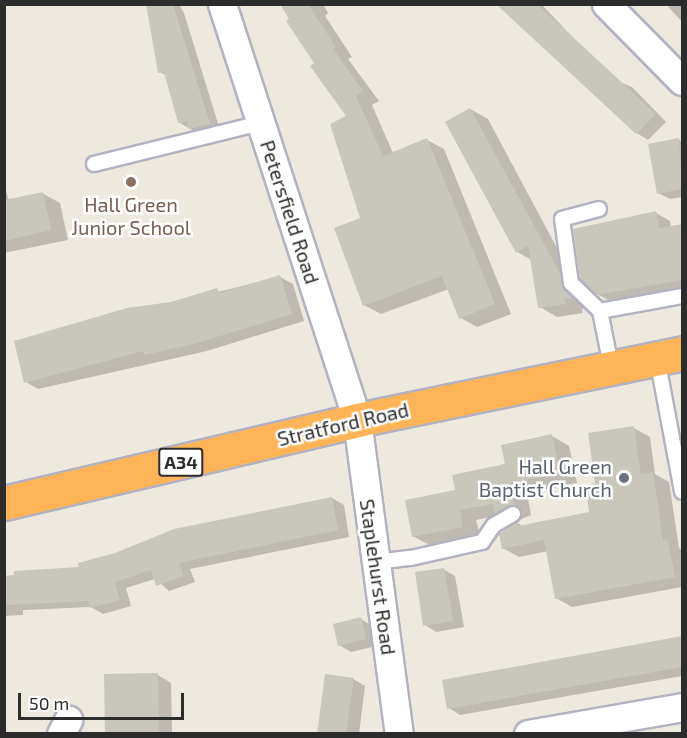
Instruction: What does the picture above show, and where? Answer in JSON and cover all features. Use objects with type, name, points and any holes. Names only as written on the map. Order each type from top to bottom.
[{"type":"highway","name":"Stratford Road","points":[[4,503],[357,420],[670,355]]},
{"type":"street","name":"Petersfield Road","points":[[222,4],[357,420]]},
{"type":"street","points":[[606,4],[682,81]]},
{"type":"street","name":"Staplehurst Road","points":[[357,420],[399,734]]},
{"type":"street","points":[[528,734],[682,707]]},
{"type":"lane","points":[[94,164],[261,123]]},
{"type":"lane","points":[[599,209],[562,219],[571,283],[600,311],[611,366]]},
{"type":"lane","points":[[600,311],[682,296]]},
{"type":"lane","points":[[670,355],[682,492]]},
{"type":"lane","points":[[376,562],[411,558],[482,542],[494,525],[513,514]]},
{"type":"building","points":[[146,4],[173,4],[210,124],[188,129],[187,121],[178,123],[164,72],[158,73]]},
{"type":"building","points":[[280,4],[308,4],[336,47],[333,49],[363,91],[356,96],[383,156],[427,138],[495,304],[459,319],[442,276],[363,306],[334,228],[360,218],[330,124],[346,116],[310,66],[314,63],[286,21],[289,19]]},
{"type":"building","points":[[496,4],[537,4],[656,114],[636,134]]},
{"type":"building","points":[[470,108],[561,275],[564,289],[573,298],[565,299],[566,304],[538,308],[528,246],[516,253],[445,122]]},
{"type":"building","points":[[679,138],[682,189],[657,194],[648,144]]},
{"type":"building","points":[[43,192],[51,230],[4,241],[4,200]]},
{"type":"building","points":[[656,211],[659,228],[682,224],[682,280],[596,295],[580,279],[573,229]]},
{"type":"building","points":[[280,275],[292,314],[194,344],[144,355],[143,351],[24,383],[14,341],[127,308],[171,302],[217,288],[219,293]]},
{"type":"building","points":[[634,426],[641,474],[653,472],[663,541],[668,540],[675,577],[555,599],[544,540],[502,549],[499,534],[517,522],[518,526],[589,512],[585,485],[595,483],[588,433]]},
{"type":"building","points":[[552,434],[560,473],[510,483],[514,505],[495,514],[493,504],[460,510],[463,527],[412,537],[405,500],[455,490],[452,475],[505,464],[501,445]]},
{"type":"building","points":[[332,497],[338,530],[179,563],[184,576],[156,586],[151,570],[115,582],[120,600],[90,608],[88,601],[4,605],[4,576],[14,575],[14,571],[79,567],[78,563],[115,553],[174,529]]},
{"type":"building","points":[[444,568],[453,621],[423,626],[415,572]]},
{"type":"building","points":[[361,617],[366,639],[338,646],[333,624]]},
{"type":"building","points":[[682,636],[682,667],[447,709],[442,680]]},
{"type":"building","points":[[158,673],[159,733],[105,734],[104,674]]},
{"type":"building","points":[[325,674],[354,678],[346,734],[317,734]]},
{"type":"place","name":"Hall Green Junior School","points":[[131,182]]},
{"type":"place","name":"Hall Green Baptist Church","points":[[624,478]]}]
